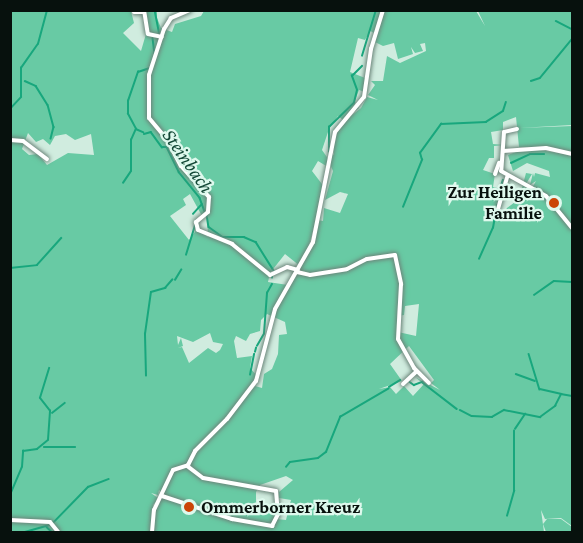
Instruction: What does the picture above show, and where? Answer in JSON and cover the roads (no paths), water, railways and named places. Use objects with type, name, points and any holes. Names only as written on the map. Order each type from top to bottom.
[{"type":"street","points":[[190,10],[171,18],[162,37],[149,75],[147,114],[168,141],[181,166],[209,197],[207,214],[195,223],[204,235],[233,245],[270,275],[287,267],[310,275],[347,268],[367,259],[395,255],[401,284],[398,339],[416,372],[429,383]]},
{"type":"street","points":[[152,532],[153,511],[174,469],[187,466],[195,451],[254,386],[275,309],[313,242],[326,188],[333,137],[340,124],[364,99],[371,48],[383,10]]},
{"type":"street","points":[[134,12],[144,11],[148,34],[162,37]]},
{"type":"street","points":[[495,174],[503,151],[504,132],[517,129]]},
{"type":"street","points":[[10,140],[23,141],[47,159]]},
{"type":"street","points":[[503,151],[546,148],[573,154]]},
{"type":"street","points":[[501,160],[501,171],[507,177],[522,179],[546,196],[573,228]]},
{"type":"street","points":[[498,209],[507,177]]},
{"type":"street","points":[[403,384],[416,372]]},
{"type":"street","points":[[162,496],[232,519],[272,526],[278,514],[276,491],[203,478],[187,466]]},
{"type":"street","points":[[10,520],[50,522],[58,532]]},
{"type":"waterway","points":[[10,109],[21,97],[21,68],[38,44],[47,10]]},
{"type":"waterway","points":[[155,10],[160,35]]},
{"type":"waterway","points":[[362,56],[376,10]]},
{"type":"waterway","points":[[556,21],[572,29]]},
{"type":"waterway","points":[[153,38],[155,54]]},
{"type":"waterway","points":[[531,81],[540,78],[572,39]]},
{"type":"waterway","points":[[329,152],[329,127],[354,103],[357,90],[352,76],[362,66]]},
{"type":"waterway","points":[[123,183],[131,171],[131,140],[136,129],[128,114],[128,101],[138,72],[150,68]]},
{"type":"waterway","points":[[25,81],[36,86],[48,105],[54,127],[51,139]]},
{"type":"waterway","points":[[403,207],[422,160],[420,153],[441,124],[486,122],[503,111],[506,102]]},
{"type":"waterway","name":"Steinbach","points":[[136,129],[143,132]]},
{"type":"waterway","name":"Steinbach","points":[[144,134],[151,132],[162,147],[167,147],[179,172],[200,198],[205,212]]},
{"type":"waterway","points":[[511,163],[530,154],[544,154]]},
{"type":"waterway","points":[[501,186],[503,180]]},
{"type":"waterway","points":[[499,198],[500,188]]},
{"type":"waterway","points":[[193,214],[202,204]]},
{"type":"waterway","points":[[479,259],[493,228],[497,205]]},
{"type":"waterway","name":"Steinbach","points":[[207,215],[209,227],[223,237],[244,237],[256,242],[274,271]]},
{"type":"waterway","points":[[186,255],[195,226]]},
{"type":"waterway","points":[[10,268],[37,265],[61,238]]},
{"type":"waterway","points":[[175,280],[181,270]]},
{"type":"waterway","points":[[146,376],[145,334],[151,292],[165,288],[172,280]]},
{"type":"waterway","points":[[534,295],[554,281],[572,282]]},
{"type":"waterway","name":"Steinbach","points":[[257,346],[264,334],[267,293],[272,284]]},
{"type":"waterway","name":"Steinbach","points":[[255,352],[256,348]]},
{"type":"waterway","name":"Steinbach","points":[[250,375],[254,354]]},
{"type":"waterway","points":[[529,354],[540,389],[561,394]]},
{"type":"waterway","points":[[10,495],[22,467],[23,451],[37,449],[48,440],[50,411],[40,398],[49,368]]},
{"type":"waterway","points":[[516,374],[535,381]]},
{"type":"waterway","points":[[389,387],[400,380]]},
{"type":"waterway","points":[[410,382],[414,385],[422,382],[457,409]]},
{"type":"waterway","points":[[286,467],[290,462],[318,458],[326,452],[340,417],[388,389]]},
{"type":"waterway","points":[[460,410],[472,416],[492,417],[504,410],[540,417],[555,406],[561,394],[572,396]]},
{"type":"waterway","points":[[52,413],[65,403]]},
{"type":"waterway","points":[[515,429],[525,414]]},
{"type":"waterway","points":[[507,516],[514,491],[514,431]]},
{"type":"waterway","points":[[44,447],[75,447]]},
{"type":"waterway","points":[[53,523],[88,487],[109,479]]},
{"type":"waterway","points":[[25,532],[50,525]]},
{"type":"waterway","points":[[47,527],[52,532]]},
{"type":"place","name":"Zur Heiligen Familie","points":[[554,203]]},
{"type":"place","name":"Ommerborner Kreuz","points":[[189,507]]}]
